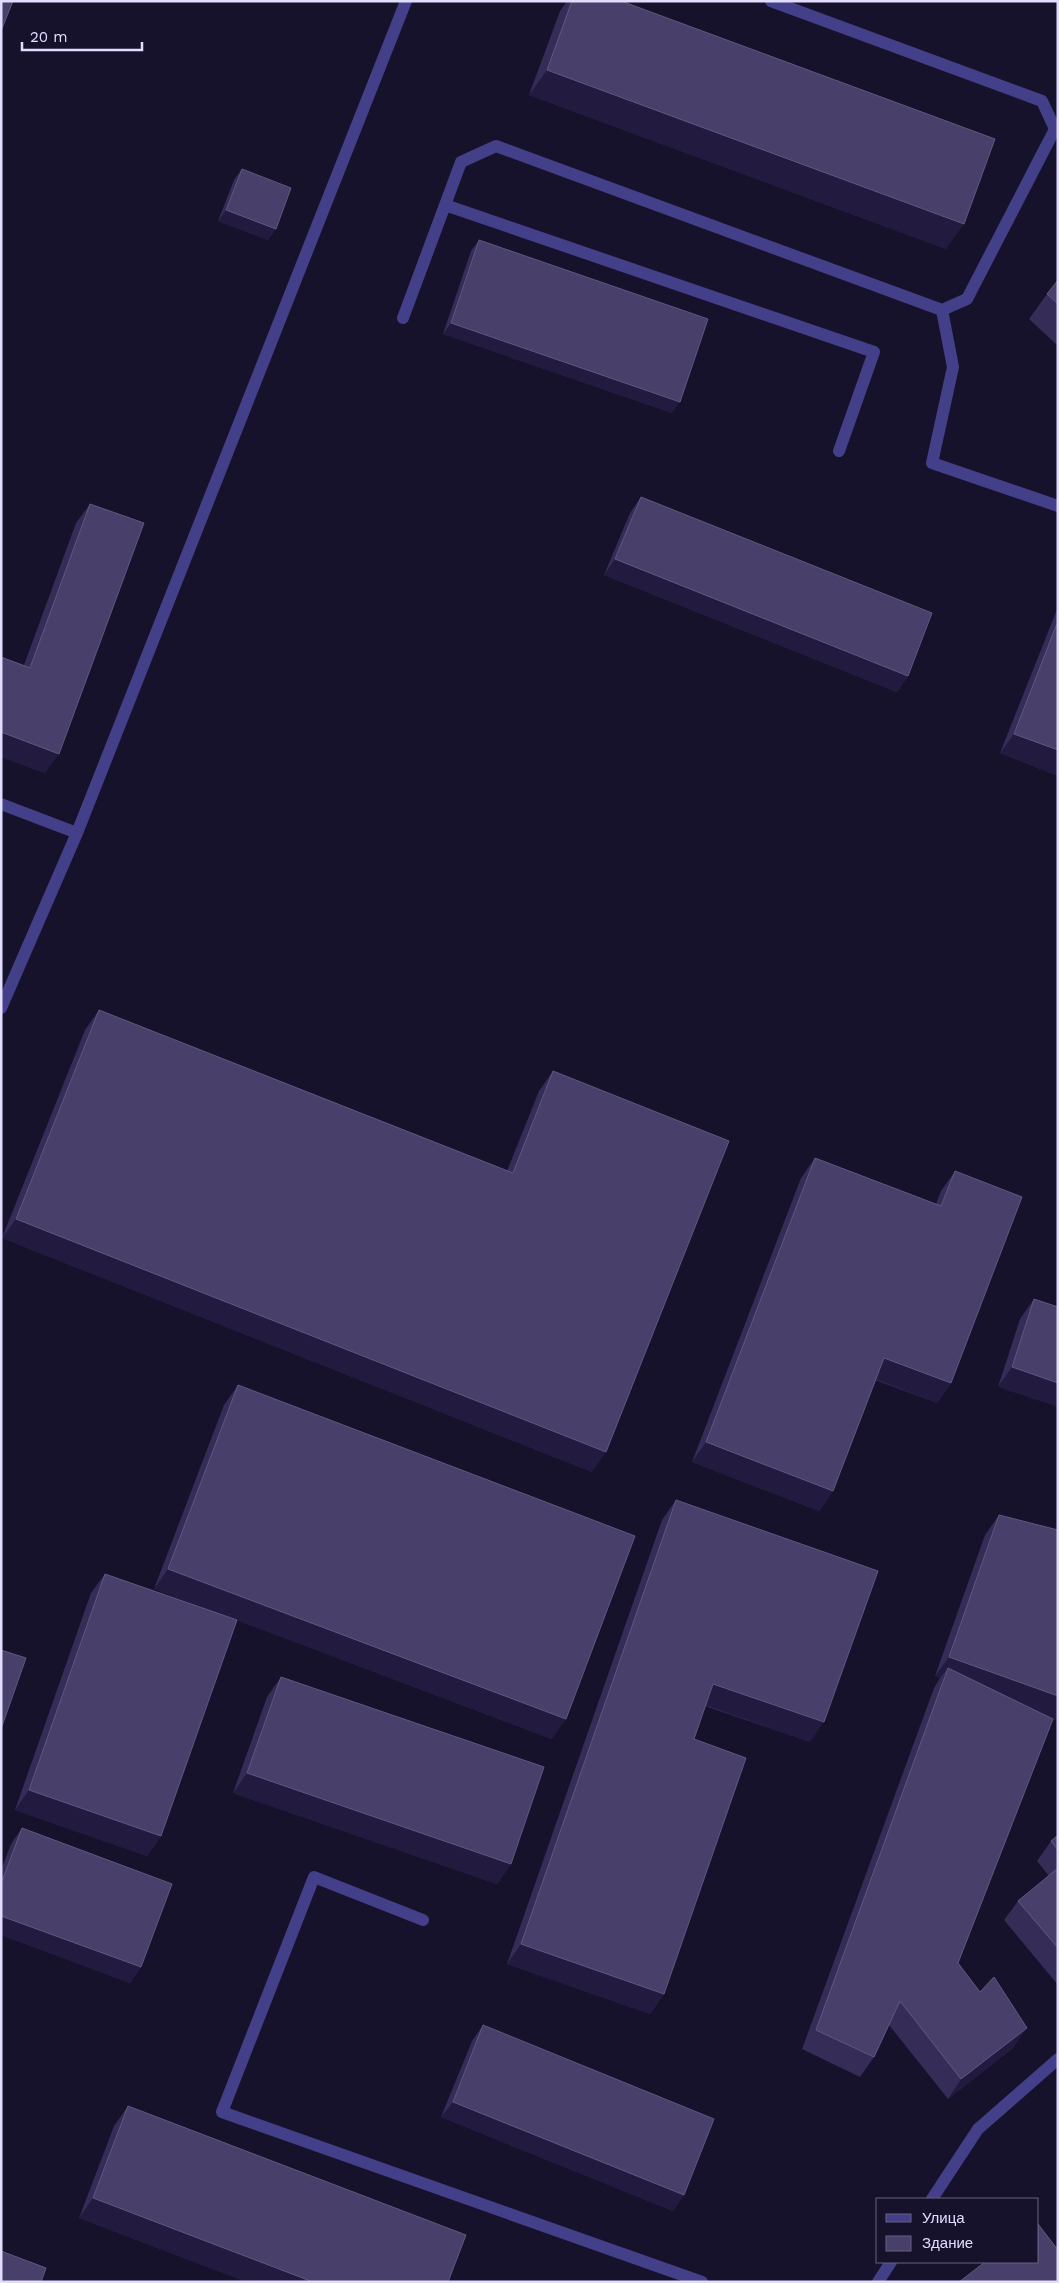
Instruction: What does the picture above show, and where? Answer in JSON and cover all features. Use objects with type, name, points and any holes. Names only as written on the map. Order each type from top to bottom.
[{"type":"street","points":[[1,1008],[76,833],[406,1]]},
{"type":"street","points":[[403,318],[461,162],[496,146],[942,310],[967,299],[1055,129],[1042,101],[771,1]]},
{"type":"street","points":[[445,205],[874,352],[839,452]]},
{"type":"street","points":[[942,310],[953,367],[932,463],[1058,506]]},
{"type":"street","points":[[1,804],[76,833]]},
{"type":"street","points":[[423,1920],[314,1877],[222,2112],[702,2282]]},
{"type":"street","points":[[933,2198],[978,2129],[1058,2059]]},
{"type":"street","points":[[878,2282],[890,2263]]},
{"type":"building","points":[[1,1],[13,1],[1,31]]},
{"type":"building","points":[[572,1],[621,1],[995,139],[964,224],[547,70]]},
{"type":"building","points":[[242,169],[291,188],[276,229],[226,210]]},
{"type":"building","points":[[479,240],[708,319],[680,402],[451,323]]},
{"type":"building","points":[[1058,280],[1058,304],[1047,294]]},
{"type":"building","points":[[641,497],[932,613],[908,676],[615,559]]},
{"type":"building","points":[[90,504],[144,523],[59,754],[1,732],[1,657],[30,668]]},
{"type":"building","points":[[1058,621],[1058,750],[1014,734]]},
{"type":"building","points":[[99,1010],[513,1173],[553,1071],[729,1141],[606,1452],[16,1219]]},
{"type":"building","points":[[815,1158],[941,1206],[955,1171],[1022,1197],[951,1383],[884,1358],[833,1491],[706,1442]]},
{"type":"building","points":[[1034,1299],[1058,1307],[1058,1383],[1012,1367]]},
{"type":"building","points":[[238,1385],[635,1536],[566,1719],[168,1569]]},
{"type":"building","points":[[676,1500],[878,1571],[824,1722],[713,1684],[694,1739],[746,1758],[664,1994],[521,1944]]},
{"type":"building","points":[[999,1515],[1058,1530],[1058,1696],[949,1657]]},
{"type":"building","points":[[105,1574],[237,1620],[161,1836],[29,1790]]},
{"type":"building","points":[[1,1650],[26,1658],[1,1729]]},
{"type":"building","points":[[948,1668],[1053,1719],[958,1963],[980,1992],[994,1977],[1027,2028],[961,2079],[900,2001],[874,2057],[816,2030]]},
{"type":"building","points":[[281,1677],[544,1767],[511,1864],[247,1773]]},
{"type":"building","points":[[22,1828],[172,1884],[141,1967],[1,1916],[1,1884]]},
{"type":"building","points":[[1058,1835],[1058,1850],[1051,1841]]},
{"type":"building","points":[[1058,1868],[1058,1948],[1018,1901]]},
{"type":"building","points":[[483,2025],[714,2119],[684,2195],[453,2102]]},
{"type":"building","points":[[128,2106],[466,2235],[448,2282],[313,2282],[93,2198]]},
{"type":"building","points":[[1039,2225],[1058,2250],[1058,2282],[959,2282],[984,2263],[1039,2263]]},
{"type":"building","points":[[1,2251],[46,2268],[41,2282],[1,2282]]}]
